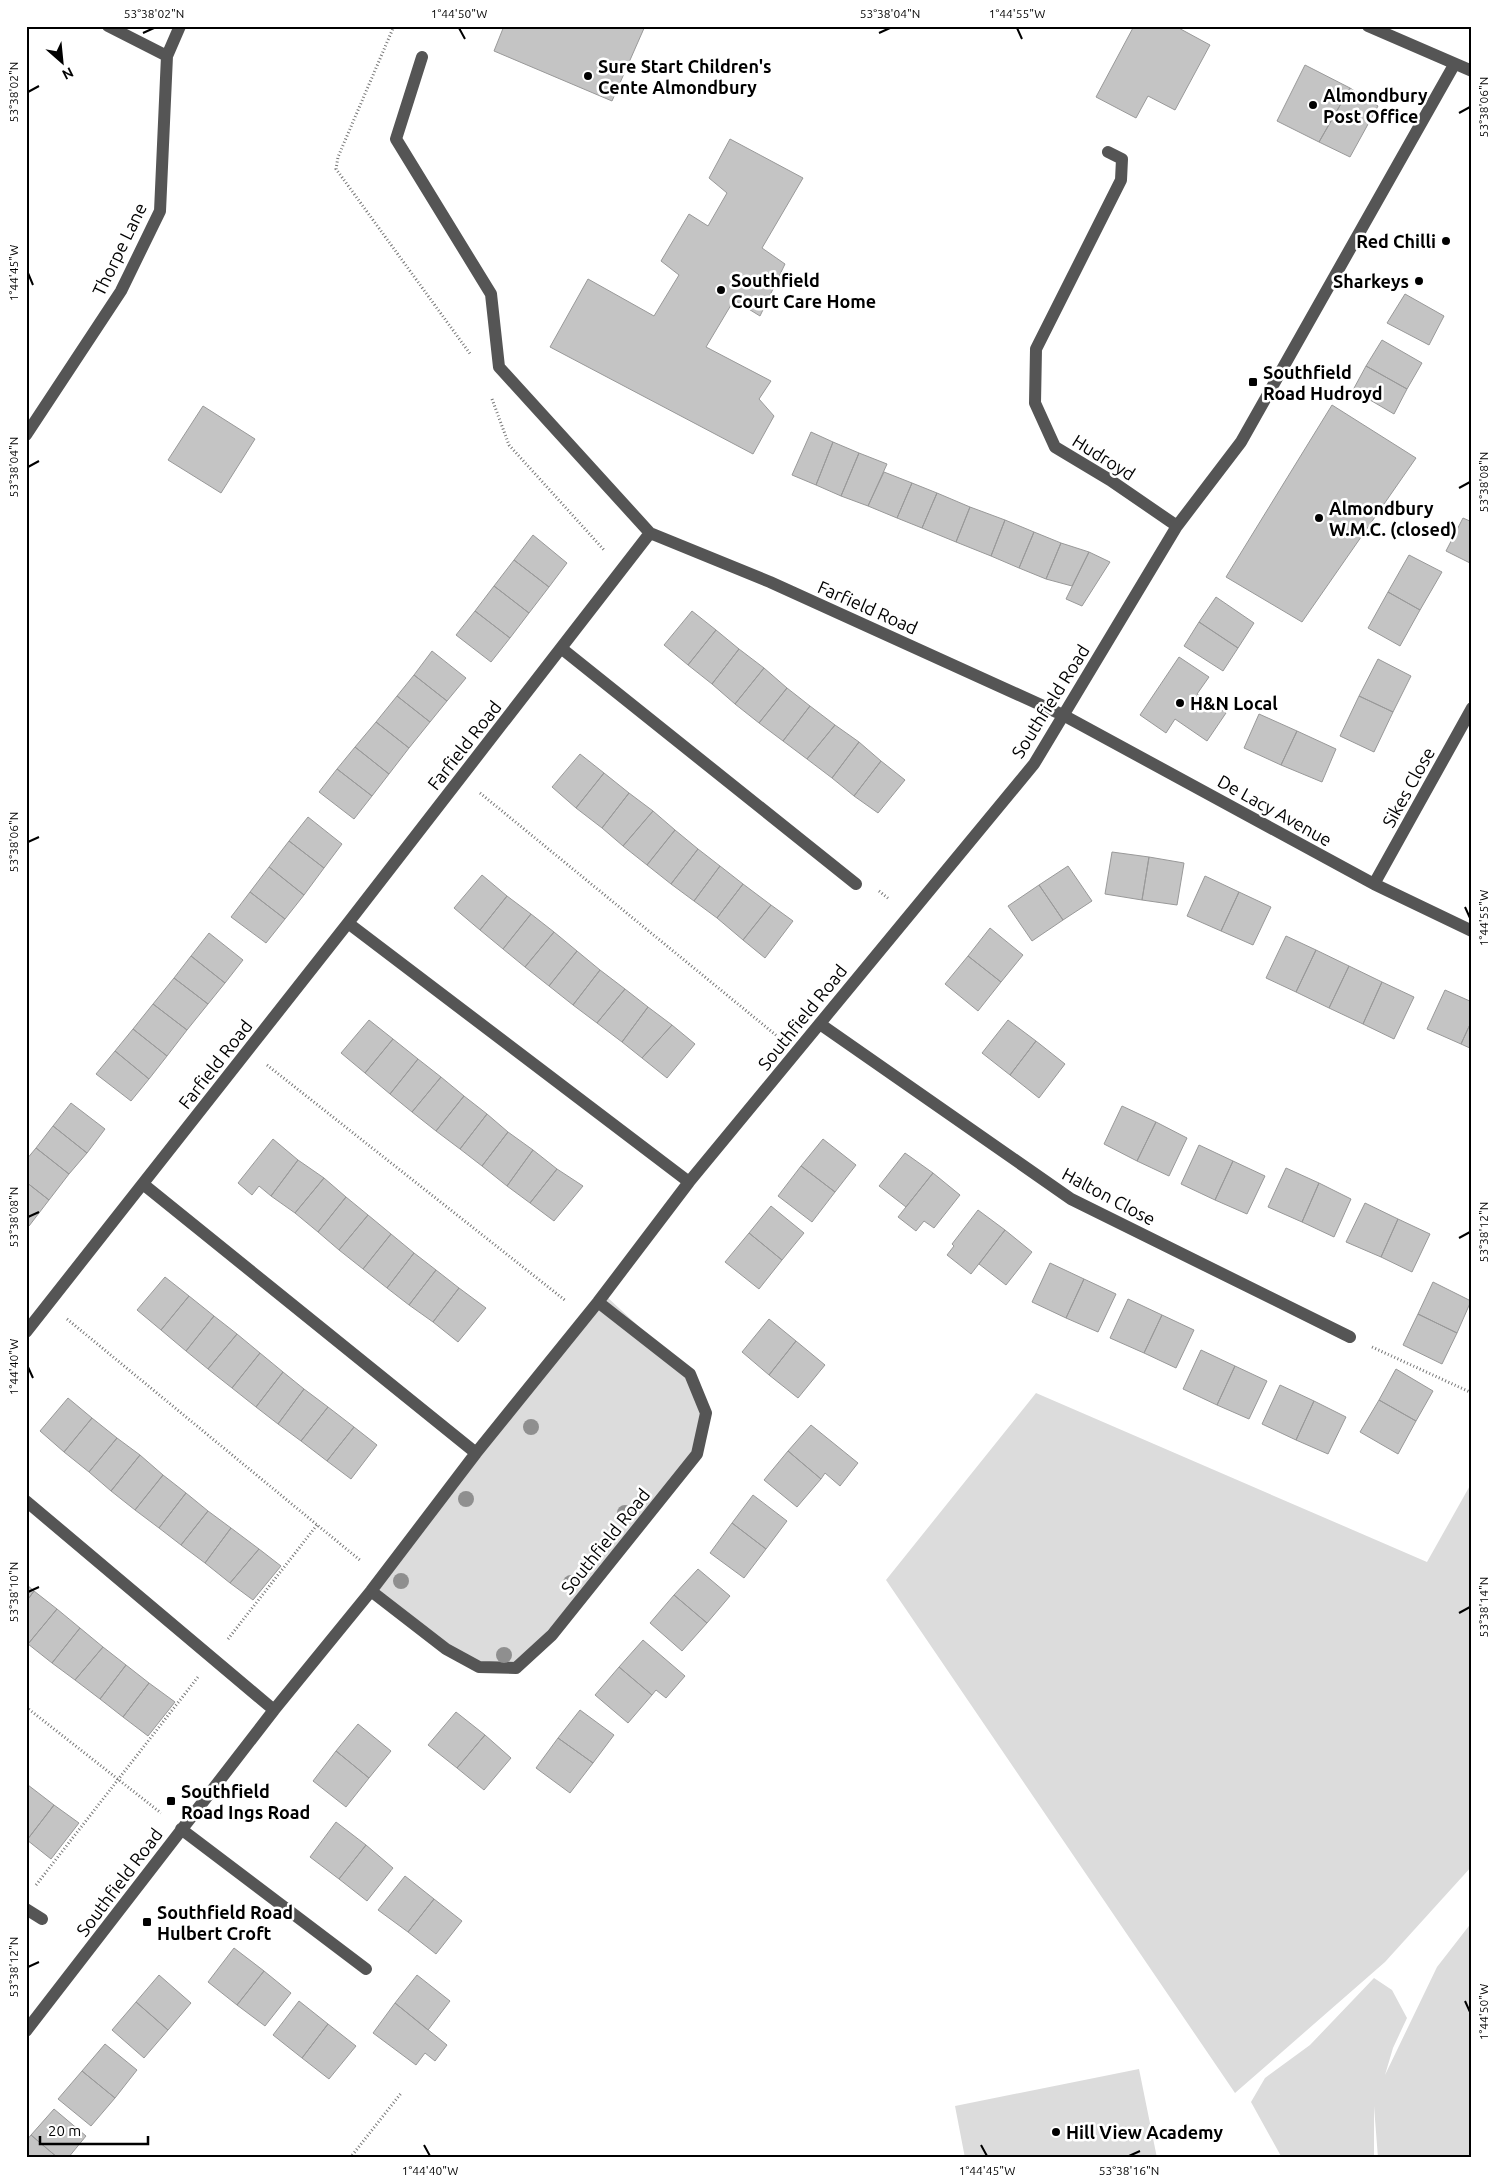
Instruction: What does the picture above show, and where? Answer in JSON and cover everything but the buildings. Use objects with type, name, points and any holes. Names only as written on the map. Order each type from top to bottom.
[{"type":"street","points":[[108,26],[167,56]]},
{"type":"street","name":"Thorpe Lane","points":[[26,435],[121,291],[160,211],[167,56],[180,26]]},
{"type":"street","points":[[1368,26],[1454,65],[1472,71]]},
{"type":"street","points":[[422,57],[396,139],[491,294],[498,367],[650,533]]},
{"type":"street","name":"Southfield Road","points":[[26,2031],[181,1829],[274,1710],[371,1591],[476,1453],[598,1302],[689,1182],[1034,764],[1177,526],[1241,442],[1454,65]]},
{"type":"street","name":"Hudroyd","points":[[1108,152],[1122,159],[1121,180],[1036,349],[1034,403],[1055,447],[1110,480],[1177,526]]},
{"type":"street","name":"Farfield Road","points":[[26,1332],[348,923],[650,533],[770,582],[1063,715]]},
{"type":"street","points":[[561,648],[856,884]]},
{"type":"street","name":"Sikes Close","points":[[1374,884],[1472,708]]},
{"type":"street","name":"De Lacy Avenue","points":[[1063,715],[1374,884],[1472,931]]},
{"type":"street","points":[[348,923],[689,1182]]},
{"type":"street","name":"Halton Close","points":[[820,1024],[1071,1199],[1350,1337]]},
{"type":"street","points":[[143,1184],[476,1453]]},
{"type":"street","name":"Southfield Road","points":[[371,1591],[446,1649],[479,1667],[516,1668],[552,1635],[697,1454],[706,1414],[690,1374],[598,1302]]},
{"type":"street","points":[[26,1501],[274,1710]]},
{"type":"street","points":[[181,1829],[366,1969]]},
{"type":"street","points":[[26,1909],[42,1919]]},
{"type":"path","points":[[394,26],[338,157],[336,169],[472,356]]},
{"type":"path","points":[[491,396],[509,445],[622,569]]},
{"type":"path","points":[[461,777],[796,1052]]},
{"type":"path","points":[[856,884],[880,891],[908,916]]},
{"type":"path","points":[[248,1050],[586,1317]]},
{"type":"path","points":[[49,1304],[381,1578]]},
{"type":"path","points":[[1350,1337],[1472,1393]]},
{"type":"path","points":[[32,1890],[317,1525]]},
{"type":"path","points":[[26,1707],[181,1829]]},
{"type":"path","points":[[350,2158],[402,2092]]},
{"type":"shaded area","points":[[607,1297],[690,1374],[706,1413],[697,1454],[516,1668],[479,1667],[371,1591]]},
{"type":"shaded area","points":[[1036,1393],[1427,1562],[1472,1482],[1472,1866],[1385,1962],[1235,2093],[886,1580]]},
{"type":"shaded area","points":[[1472,1922],[1472,2158],[1378,2158],[1374,2106],[1374,2158],[1282,2158],[1251,2102],[1265,2078],[1310,2045],[1374,1978],[1392,1990],[1407,2018],[1393,2048],[1385,2075],[1437,1967]]},
{"type":"shaded area","name":"Hill View Academy","points":[[1139,2069],[1157,2158],[965,2158],[955,2106]]},
{"type":"place","name":"Sure Start Children's Cente Almondbury","points":[[588,76]]},
{"type":"place","name":"Almondbury Post Office","points":[[1313,105]]},
{"type":"place","name":"Red Chilli","points":[[1446,241]]},
{"type":"place","name":"Sharkeys","points":[[1419,281]]},
{"type":"place","name":"Southfield Court Care Home","points":[[721,290]]},
{"type":"place","name":"Southfield Road Hudroyd","points":[[1253,382]]},
{"type":"place","name":"Almondbury W.M.C. (closed)","points":[[1319,518]]},
{"type":"place","name":"H&N Local","points":[[1180,703]]},
{"type":"place","name":"Southfield Road Ings Road","points":[[171,1801]]},
{"type":"place","name":"Southfield Road Hulbert Croft","points":[[147,1922]]},
{"type":"place","name":"Hill View Academy","points":[[1056,2132]]}]
